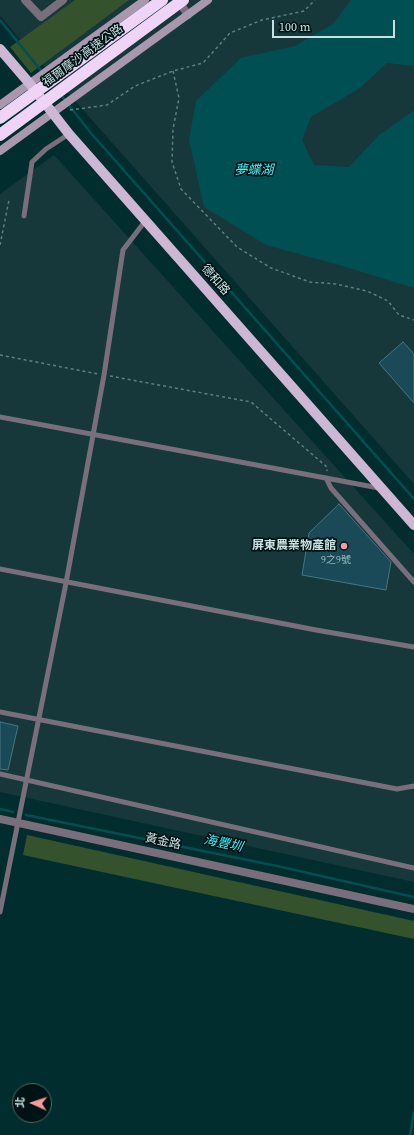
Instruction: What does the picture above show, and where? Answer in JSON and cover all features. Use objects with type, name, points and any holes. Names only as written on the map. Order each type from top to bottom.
[{"type":"highway","name":"福爾摩沙高速公路","points":[[0,118],[162,0]]},
{"type":"highway","name":"福爾摩沙高速公路","points":[[0,135],[183,0]]},
{"type":"main road","points":[[0,105],[145,0]]},
{"type":"main road","points":[[0,151],[208,0]]},
{"type":"main road","name":"德和路","points":[[0,50],[30,84],[69,134],[414,525]]},
{"type":"street","points":[[25,0],[40,17],[63,0]]},
{"type":"street","points":[[178,0],[188,15]]},
{"type":"street","name":"黃金路","points":[[0,819],[414,909]]},
{"type":"lane","points":[[24,216],[32,162],[46,149],[69,134]]},
{"type":"lane","points":[[0,912],[66,583],[104,375],[123,250],[146,220]]},
{"type":"lane","points":[[0,417],[382,488]]},
{"type":"lane","points":[[326,478],[331,488],[414,582]]},
{"type":"lane","points":[[0,570],[316,630],[414,647]]},
{"type":"lane","points":[[0,712],[397,789],[414,786]]},
{"type":"lane","points":[[0,774],[414,868]]},
{"type":"path","points":[[68,111],[107,105],[135,86],[173,71],[203,63],[230,33],[262,20],[304,11],[315,0]]},
{"type":"path","points":[[173,71],[179,98],[173,129],[172,162],[181,190],[237,248],[271,268],[310,282],[336,284],[367,291],[388,301],[399,315],[414,320]]},
{"type":"path","points":[[0,245],[9,200]]},
{"type":"path","points":[[0,355],[252,402],[327,466],[326,478]]},
{"type":"shaded area","points":[[0,0],[414,0],[414,484],[0,16]]},
{"type":"shaded area","points":[[54,155],[414,554],[414,882],[0,792],[0,194]]},
{"type":"green space","points":[[75,0],[129,0],[31,73],[10,47]]},
{"type":"green space","points":[[27,835],[414,921],[414,939],[23,855]]},
{"type":"water","name":"夢蝶湖","points":[[351,0],[414,0],[414,66],[387,63],[360,88],[311,117],[302,140],[314,165],[349,167],[379,135],[414,110],[414,288],[266,245],[204,207],[189,140],[196,101],[241,58],[295,46],[333,24]]},
{"type":"building","points":[[403,342],[414,354],[414,403],[379,363]]},
{"type":"building","name":"屏東農業物產館","points":[[339,504],[391,562],[386,590],[302,575],[309,533]]},
{"type":"building","points":[[0,722],[18,726],[8,770],[0,769]]},
{"type":"waterway","points":[[0,20],[43,73]]},
{"type":"waterway","points":[[61,95],[90,132],[414,499]]},
{"type":"waterway","name":"海豐圳","points":[[0,809],[13,812]]},
{"type":"waterway","name":"海豐圳","points":[[26,815],[277,866],[414,897]]},
{"type":"waterway","points":[[410,1135],[414,1112]]},
{"type":"place","name":"屏東農業物產館","points":[[344,546]]}]
